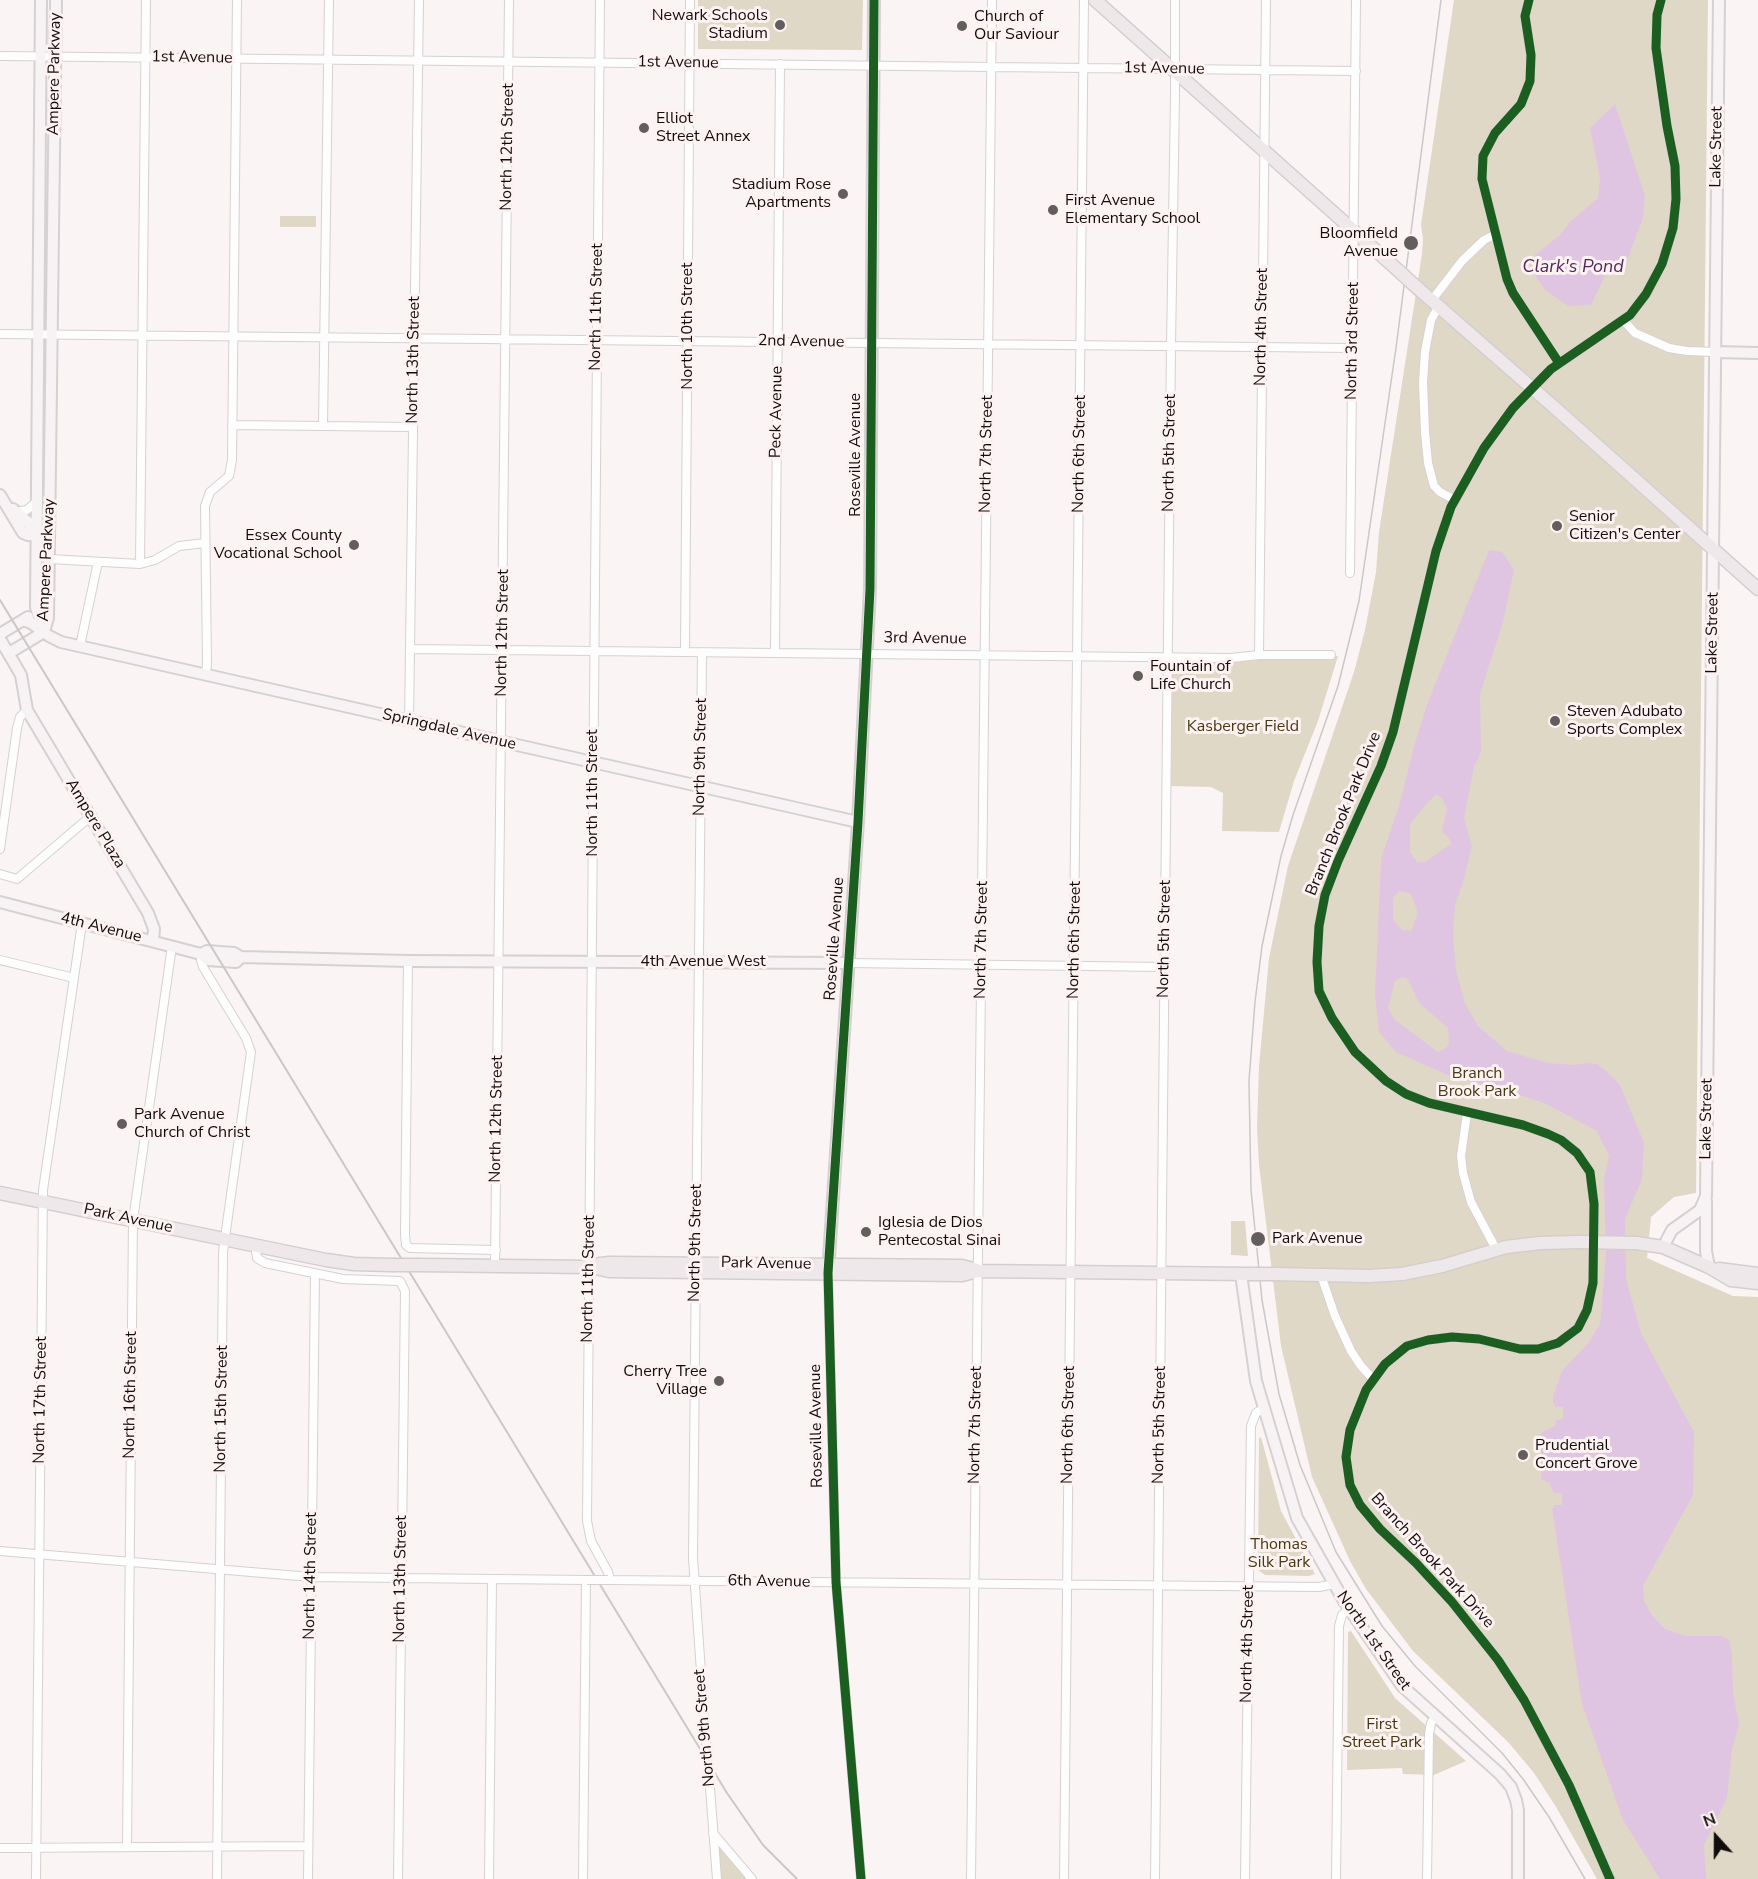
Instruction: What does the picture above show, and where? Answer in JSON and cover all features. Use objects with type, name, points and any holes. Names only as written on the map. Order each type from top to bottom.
[{"type":"main road","points":[[1095,0],[1264,153],[1554,407],[1758,590]]},
{"type":"main road","name":"Park Avenue","points":[[0,1193],[340,1262],[393,1265],[590,1267],[604,1263],[696,1268],[828,1269],[962,1275],[978,1270],[1381,1275],[1412,1273],[1496,1249],[1532,1243],[1578,1242],[1636,1243],[1663,1247],[1709,1267],[1731,1280],[1758,1284]]},
{"type":"main road","name":"Park Avenue","points":[[1709,1267],[1758,1274]]},
{"type":"street","name":"Ampere Parkway","points":[[41,0],[35,503],[36,607],[43,631]]},
{"type":"street","name":"Ampere Parkway","points":[[43,631],[48,618],[50,536],[56,0]]},
{"type":"street","points":[[140,564],[146,0]]},
{"type":"street","points":[[206,675],[206,501],[210,492],[227,479],[231,471],[237,0]]},
{"type":"street","points":[[323,426],[329,0]]},
{"type":"street","name":"North 13th Street","points":[[409,721],[419,0]]},
{"type":"street","name":"North 12th Street","points":[[495,1266],[509,0]]},
{"type":"street","name":"North 11th Street","points":[[600,0],[587,1521],[591,1541],[608,1572],[609,1580]]},
{"type":"street","name":"North 10th Street","points":[[685,652],[690,0]]},
{"type":"street","name":"Roseville Avenue","points":[[861,1879],[836,1582],[828,1269],[858,822],[870,589],[874,0]]},
{"type":"street","name":"North 7th Street","points":[[971,1879],[992,0]]},
{"type":"street","name":"North 6th Street","points":[[1064,1879],[1084,0]]},
{"type":"street","name":"North 5th Street","points":[[1155,1879],[1175,0]]},
{"type":"street","name":"North 4th Street","points":[[1259,655],[1266,0]]},
{"type":"street","name":"North 3rd Street","points":[[1350,573],[1356,0]]},
{"type":"street","points":[[1529,0],[1525,16],[1531,55],[1530,81],[1521,104],[1496,133],[1483,156],[1482,179],[1501,261],[1513,293],[1559,363]]},
{"type":"street","name":"Branch Brook Park Drive","points":[[1610,1879],[1551,1749],[1503,1668],[1442,1591],[1375,1524],[1353,1492],[1347,1471],[1347,1444],[1357,1410],[1373,1379],[1389,1360],[1403,1349],[1434,1338],[1472,1338],[1527,1349],[1549,1347],[1575,1331],[1581,1324],[1592,1291],[1594,1264],[1593,1196],[1588,1167],[1567,1144],[1542,1131],[1436,1106],[1392,1086],[1367,1065],[1344,1039],[1327,1011],[1319,991],[1317,970],[1319,926],[1325,896],[1338,861],[1381,766],[1393,732],[1436,551],[1455,500],[1498,427],[1541,378],[1559,363],[1624,321],[1640,302],[1662,264],[1673,228],[1676,199],[1675,166],[1656,48],[1657,15],[1661,0]]},
{"type":"street","name":"Lake Street","points":[[1709,1267],[1706,1251],[1706,1196],[1719,0]]},
{"type":"street","name":"1st Avenue","points":[[0,56],[1356,71]]},
{"type":"street","name":"Peck Avenue","points":[[775,653],[780,64]]},
{"type":"street","points":[[1455,500],[1434,486],[1428,463],[1423,392],[1425,352],[1432,300],[1462,261],[1484,240],[1494,235]]},
{"type":"street","points":[[1624,321],[1635,333],[1669,348],[1687,351],[1758,353]]},
{"type":"street","name":"2nd Avenue","points":[[0,334],[1353,348]]},
{"type":"street","points":[[232,425],[413,427]]},
{"type":"street","points":[[3,499],[29,524],[36,536]]},
{"type":"street","points":[[3,499],[23,533],[50,536]]},
{"type":"street","points":[[16,512],[27,510],[35,503]]},
{"type":"street","points":[[49,560],[140,564],[155,560],[179,546],[205,543]]},
{"type":"street","points":[[80,646],[98,562]]},
{"type":"street","points":[[0,634],[23,621],[36,607]]},
{"type":"street","name":"Springdale Avenue","points":[[23,621],[31,623],[57,641],[858,822]]},
{"type":"street","points":[[9,654],[43,631]]},
{"type":"street","points":[[0,639],[21,675],[27,710],[20,717],[17,728],[0,849]]},
{"type":"street","name":"3rd Avenue","points":[[411,649],[1231,658],[1259,655],[1331,656]]},
{"type":"street","name":"North 9th Street","points":[[702,652],[694,1581],[717,1879]]},
{"type":"street","name":"Ampere Plaza","points":[[27,710],[148,913],[154,929],[153,941]]},
{"type":"street","points":[[0,874],[17,879],[91,816]]},
{"type":"street","name":"4th Avenue","points":[[0,902],[201,954],[207,951],[234,953],[241,957]]},
{"type":"street","name":"North 17th Street","points":[[36,1879],[43,1202],[82,923]]},
{"type":"street","name":"North 16th Street","points":[[127,1847],[133,1220],[172,946]]},
{"type":"street","name":"North 15th Street","points":[[201,954],[203,967],[250,1047],[224,1239],[217,1879]]},
{"type":"street","name":"4th Avenue West","points":[[241,957],[1165,967]]},
{"type":"street","points":[[0,960],[74,978]]},
{"type":"street","points":[[408,960],[406,1245],[410,1248],[496,1250]]},
{"type":"street","points":[[1467,1113],[1461,1156],[1465,1183],[1471,1203],[1496,1249]]},
{"type":"street","points":[[1663,1247],[1672,1230],[1700,1210],[1706,1196]]},
{"type":"street","points":[[255,1245],[256,1255],[262,1262],[315,1274]]},
{"type":"street","name":"North 13th Street","points":[[315,1274],[348,1280],[400,1281],[405,1291],[398,1879]]},
{"type":"street","name":"North 14th Street","points":[[308,1879],[315,1274]]},
{"type":"street","points":[[1245,1274],[1255,1376],[1264,1408]]},
{"type":"street","points":[[1321,1275],[1335,1316],[1351,1351],[1373,1379]]},
{"type":"street","name":"North 4th Street","points":[[1245,1879],[1251,1422],[1256,1413],[1264,1408]]},
{"type":"street","name":"North 1st Street","points":[[1264,1408],[1295,1514],[1349,1609],[1398,1681],[1500,1774],[1513,1791],[1518,1810],[1518,1879]]},
{"type":"street","name":"6th Avenue","points":[[0,1551],[311,1577],[1249,1587],[1319,1587],[1334,1584]]},
{"type":"street","points":[[489,1879],[492,1579]]},
{"type":"street","points":[[584,1879],[586,1580]]},
{"type":"street","points":[[1336,1879],[1339,1626],[1342,1615],[1349,1609]]},
{"type":"street","points":[[1427,1879],[1429,1734],[1435,1717]]},
{"type":"street","points":[[713,1833],[752,1879]]},
{"type":"street","points":[[0,1848],[308,1846]]},
{"type":"green space","name":"Newark Schools Stadium","points":[[698,0],[863,0],[862,50],[698,49]]},
{"type":"green space","name":"Branch Brook Park","points":[[1454,0],[1708,0],[1696,1193],[1674,1197],[1651,1217],[1647,1258],[1733,1296],[1758,1297],[1758,1879],[1597,1879],[1534,1773],[1509,1743],[1413,1651],[1366,1589],[1350,1561],[1312,1477],[1281,1346],[1259,1165],[1257,1128],[1259,1066],[1269,958],[1288,866],[1354,672],[1365,630],[1376,572],[1379,532],[1422,254],[1421,225]]},
{"type":"green space","points":[[280,216],[316,216],[316,227],[280,227]]},
{"type":"green space","name":"Kasberger Field","points":[[1259,656],[1338,656],[1318,721],[1294,781],[1279,832],[1222,831],[1223,793],[1211,787],[1168,786],[1172,660],[1226,662]]},
{"type":"green space","points":[[1231,1221],[1245,1221],[1248,1256],[1231,1255]]},
{"type":"green space","name":"Thomas Silk Park","points":[[1261,1437],[1281,1511],[1315,1574],[1309,1576],[1265,1575],[1258,1570],[1259,1438]]},
{"type":"green space","name":"First Street Park","points":[[1351,1631],[1395,1698],[1466,1761],[1434,1775],[1403,1774],[1402,1768],[1347,1770],[1348,1632]]},
{"type":"green space","points":[[716,1841],[748,1879],[719,1879]]},
{"type":"water","name":"Clark's Pond","points":[[1615,104],[1645,196],[1643,218],[1626,263],[1611,263],[1591,305],[1568,306],[1545,290],[1534,273],[1535,255],[1560,235],[1571,221],[1598,198],[1600,178],[1590,128]]},
{"type":"water","points":[[1489,550],[1502,552],[1514,570],[1503,622],[1480,694],[1481,752],[1474,767],[1464,818],[1472,846],[1455,904],[1453,936],[1456,970],[1465,1003],[1478,1026],[1507,1051],[1548,1063],[1597,1064],[1606,1071],[1620,1085],[1644,1143],[1642,1179],[1625,1219],[1626,1279],[1641,1333],[1694,1432],[1693,1495],[1643,1586],[1644,1600],[1651,1614],[1665,1629],[1686,1636],[1721,1636],[1729,1640],[1732,1654],[1733,1693],[1739,1724],[1732,1750],[1727,1798],[1704,1845],[1706,1879],[1660,1879],[1623,1820],[1582,1704],[1552,1508],[1554,1505],[1562,1505],[1562,1493],[1554,1493],[1549,1483],[1541,1479],[1541,1433],[1555,1426],[1556,1420],[1563,1419],[1563,1407],[1555,1407],[1553,1404],[1553,1396],[1562,1371],[1589,1342],[1600,1324],[1606,1256],[1604,1180],[1609,1156],[1597,1131],[1544,1103],[1495,1087],[1452,1077],[1396,1052],[1379,1032],[1375,994],[1381,859],[1399,806],[1428,702]],"holes":[[[1436,795],[1442,798],[1447,809],[1442,831],[1451,844],[1425,862],[1417,862],[1410,852],[1410,824]],[[1399,891],[1411,894],[1418,913],[1411,931],[1402,930],[1393,920],[1393,898]],[[1402,977],[1408,979],[1419,1003],[1448,1028],[1449,1043],[1446,1048],[1438,1052],[1395,1020],[1388,1008],[1395,981]]]},
{"type":"tram line","points":[[1441,0],[1396,348],[1359,601],[1338,686],[1281,856],[1262,946],[1249,1081],[1251,1190],[1262,1300],[1279,1394],[1300,1465],[1336,1552],[1382,1626],[1415,1666],[1502,1753],[1523,1779],[1549,1817],[1585,1879]]},
{"type":"railway","points":[[0,600],[727,1793],[763,1845],[797,1879]]},
{"type":"cycle path","points":[[861,1879],[836,1582],[828,1273],[858,822],[870,589],[874,0]]},
{"type":"cycle path","points":[[1529,0],[1525,16],[1531,55],[1530,81],[1521,104],[1495,133],[1483,156],[1482,179],[1507,279],[1513,293],[1559,363]]},
{"type":"cycle path","points":[[1610,1879],[1569,1785],[1524,1700],[1498,1660],[1452,1602],[1380,1529],[1360,1505],[1350,1485],[1346,1457],[1350,1430],[1366,1390],[1385,1364],[1407,1346],[1452,1337],[1479,1339],[1520,1349],[1538,1349],[1558,1343],[1578,1328],[1587,1310],[1593,1283],[1594,1204],[1590,1172],[1577,1153],[1561,1140],[1548,1134],[1523,1125],[1429,1103],[1406,1094],[1386,1081],[1355,1052],[1332,1018],[1319,991],[1317,962],[1319,926],[1325,895],[1381,766],[1393,732],[1436,551],[1451,507],[1484,448],[1513,408],[1551,369],[1630,315],[1646,294],[1662,264],[1673,228],[1676,199],[1675,166],[1656,48],[1657,15],[1661,0]]},
{"type":"place","name":"Newark Schools Stadium","points":[[780,25]]},
{"type":"place","name":"Church of Our Saviour","points":[[962,26]]},
{"type":"place","name":"Elliot Street Annex","points":[[644,128]]},
{"type":"place","name":"Stadium Rose Apartments","points":[[843,194]]},
{"type":"place","name":"First Avenue Elementary School","points":[[1053,210]]},
{"type":"place","name":"Bloomfield Avenue","points":[[1411,243]]},
{"type":"place","name":"Senior Citizen's Center","points":[[1557,526]]},
{"type":"place","name":"Essex County Vocational School","points":[[354,545]]},
{"type":"place","name":"Fountain of Life Church","points":[[1138,676]]},
{"type":"place","name":"Steven Adubato Sports Complex","points":[[1555,721]]},
{"type":"place","name":"Park Avenue Church of Christ","points":[[122,1124]]},
{"type":"place","name":"Iglesia de Dios Pentecostal Sinai","points":[[866,1232]]},
{"type":"place","name":"Park Avenue","points":[[1258,1239]]},
{"type":"place","name":"Cherry Tree Village","points":[[719,1381]]},
{"type":"place","name":"Prudential Concert Grove","points":[[1523,1455]]}]
